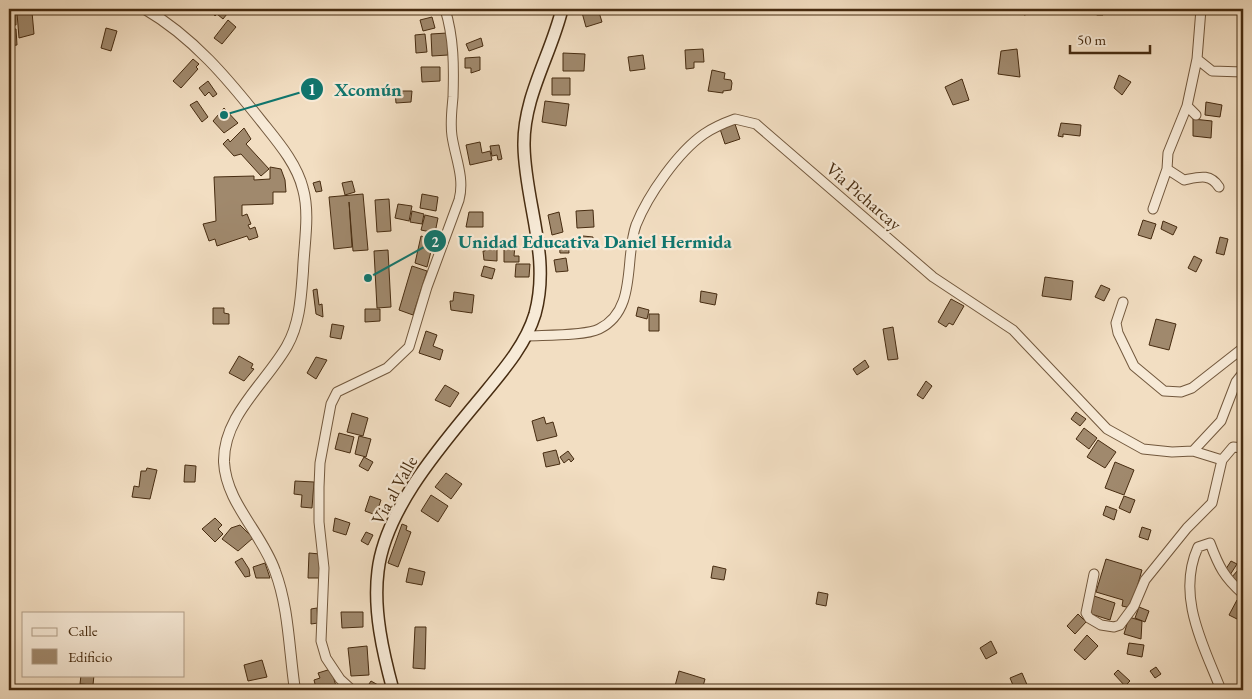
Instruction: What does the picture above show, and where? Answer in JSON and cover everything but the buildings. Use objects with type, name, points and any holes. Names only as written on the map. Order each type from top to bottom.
[{"type":"main road","name":"Via al Valle","points":[[393,690],[386,663],[377,598],[378,572],[396,515],[421,474],[527,336],[540,295],[542,277],[539,241],[524,146],[526,114],[562,9]]},
{"type":"street","points":[[145,9],[166,21],[207,57],[231,82],[285,151],[303,188],[306,209],[301,299],[297,324],[287,347],[237,417],[229,435],[224,460],[226,475],[236,500],[269,555],[276,572],[289,636],[295,690]]},
{"type":"street","points":[[352,690],[340,679],[326,658],[322,641],[324,568],[319,522],[320,463],[330,404],[337,392],[387,368],[409,347],[427,287],[462,190],[451,134],[454,63],[450,25],[445,9]]},
{"type":"street","points":[[1153,209],[1167,169],[1168,153],[1187,106],[1197,59],[1201,9]]},
{"type":"street","points":[[1197,59],[1212,70],[1241,70]]},
{"type":"street","points":[[1187,106],[1196,116]]},
{"type":"street","name":"Via Picharcay","points":[[527,336],[599,329],[615,316],[624,302],[636,227],[649,198],[683,155],[703,134],[735,118],[756,124],[933,277],[1013,330],[1106,429],[1143,449],[1172,452],[1193,450],[1222,460]]},
{"type":"street","points":[[1167,169],[1184,180],[1205,176],[1214,179],[1219,187]]},
{"type":"street","points":[[1123,302],[1116,323],[1118,333],[1134,366],[1147,379],[1164,391],[1181,392],[1192,388],[1243,348]]},
{"type":"street","points":[[1193,450],[1221,422],[1236,382],[1243,373]]},
{"type":"street","points":[[1094,574],[1086,613],[1089,618],[1101,625],[1114,627],[1120,625],[1134,606],[1146,580],[1187,528],[1212,503],[1222,460],[1233,447],[1243,448]]},
{"type":"street","points":[[1221,690],[1194,623],[1189,600],[1192,560],[1198,547],[1210,543],[1220,570],[1228,581],[1243,594]]},
{"type":"place","name":"Xcomún","points":[[224,115]]},
{"type":"place","name":"Unidad Educativa Daniel Hermida","points":[[368,278]]}]
